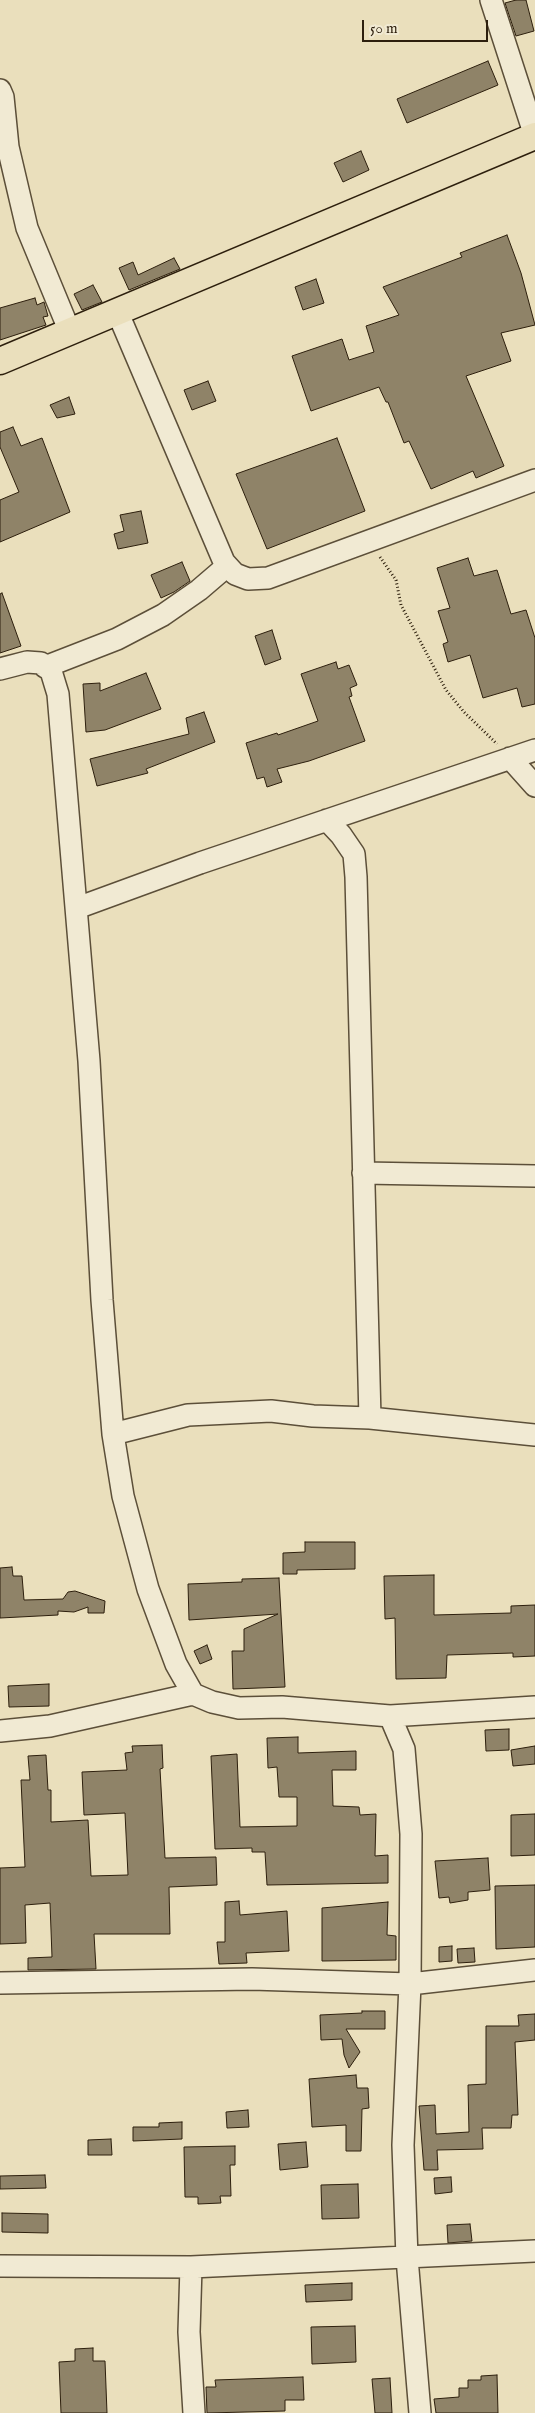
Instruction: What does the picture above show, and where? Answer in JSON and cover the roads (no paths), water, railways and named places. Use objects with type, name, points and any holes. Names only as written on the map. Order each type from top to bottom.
[{"type":"main road","points":[[0,361],[535,136]]},
{"type":"street","points":[[491,0],[535,136]]},
{"type":"street","points":[[0,90],[3,97],[8,147],[27,228],[70,332]]},
{"type":"street","points":[[117,311],[227,566],[235,574],[248,579],[268,578],[535,480]]},
{"type":"street","points":[[45,666],[117,639],[164,615],[199,590],[227,566]]},
{"type":"street","points":[[0,669],[27,662],[41,663],[51,671],[58,694],[89,1061],[102,1300],[113,1434],[123,1496],[148,1589],[176,1664],[193,1694]]},
{"type":"street","points":[[76,908],[327,820],[535,750]]},
{"type":"street","points":[[510,758],[535,786]]},
{"type":"street","points":[[327,820],[341,835],[354,854],[370,1418]]},
{"type":"street","points":[[363,1173],[535,1176]]},
{"type":"street","points":[[113,1434],[188,1415],[271,1411],[313,1416],[370,1418],[535,1435]]},
{"type":"street","points":[[0,1731],[50,1726],[193,1694],[212,1702],[239,1708],[282,1707],[390,1716],[535,1707]]},
{"type":"street","points":[[390,1716],[404,1749],[412,1834],[410,1984],[403,2145],[407,2258],[420,2413]]},
{"type":"street","points":[[0,1983],[252,1980],[410,1984],[535,1970]]},
{"type":"street","points":[[0,2266],[191,2267],[535,2251]]},
{"type":"street","points":[[191,2267],[189,2332],[194,2413]]}]
